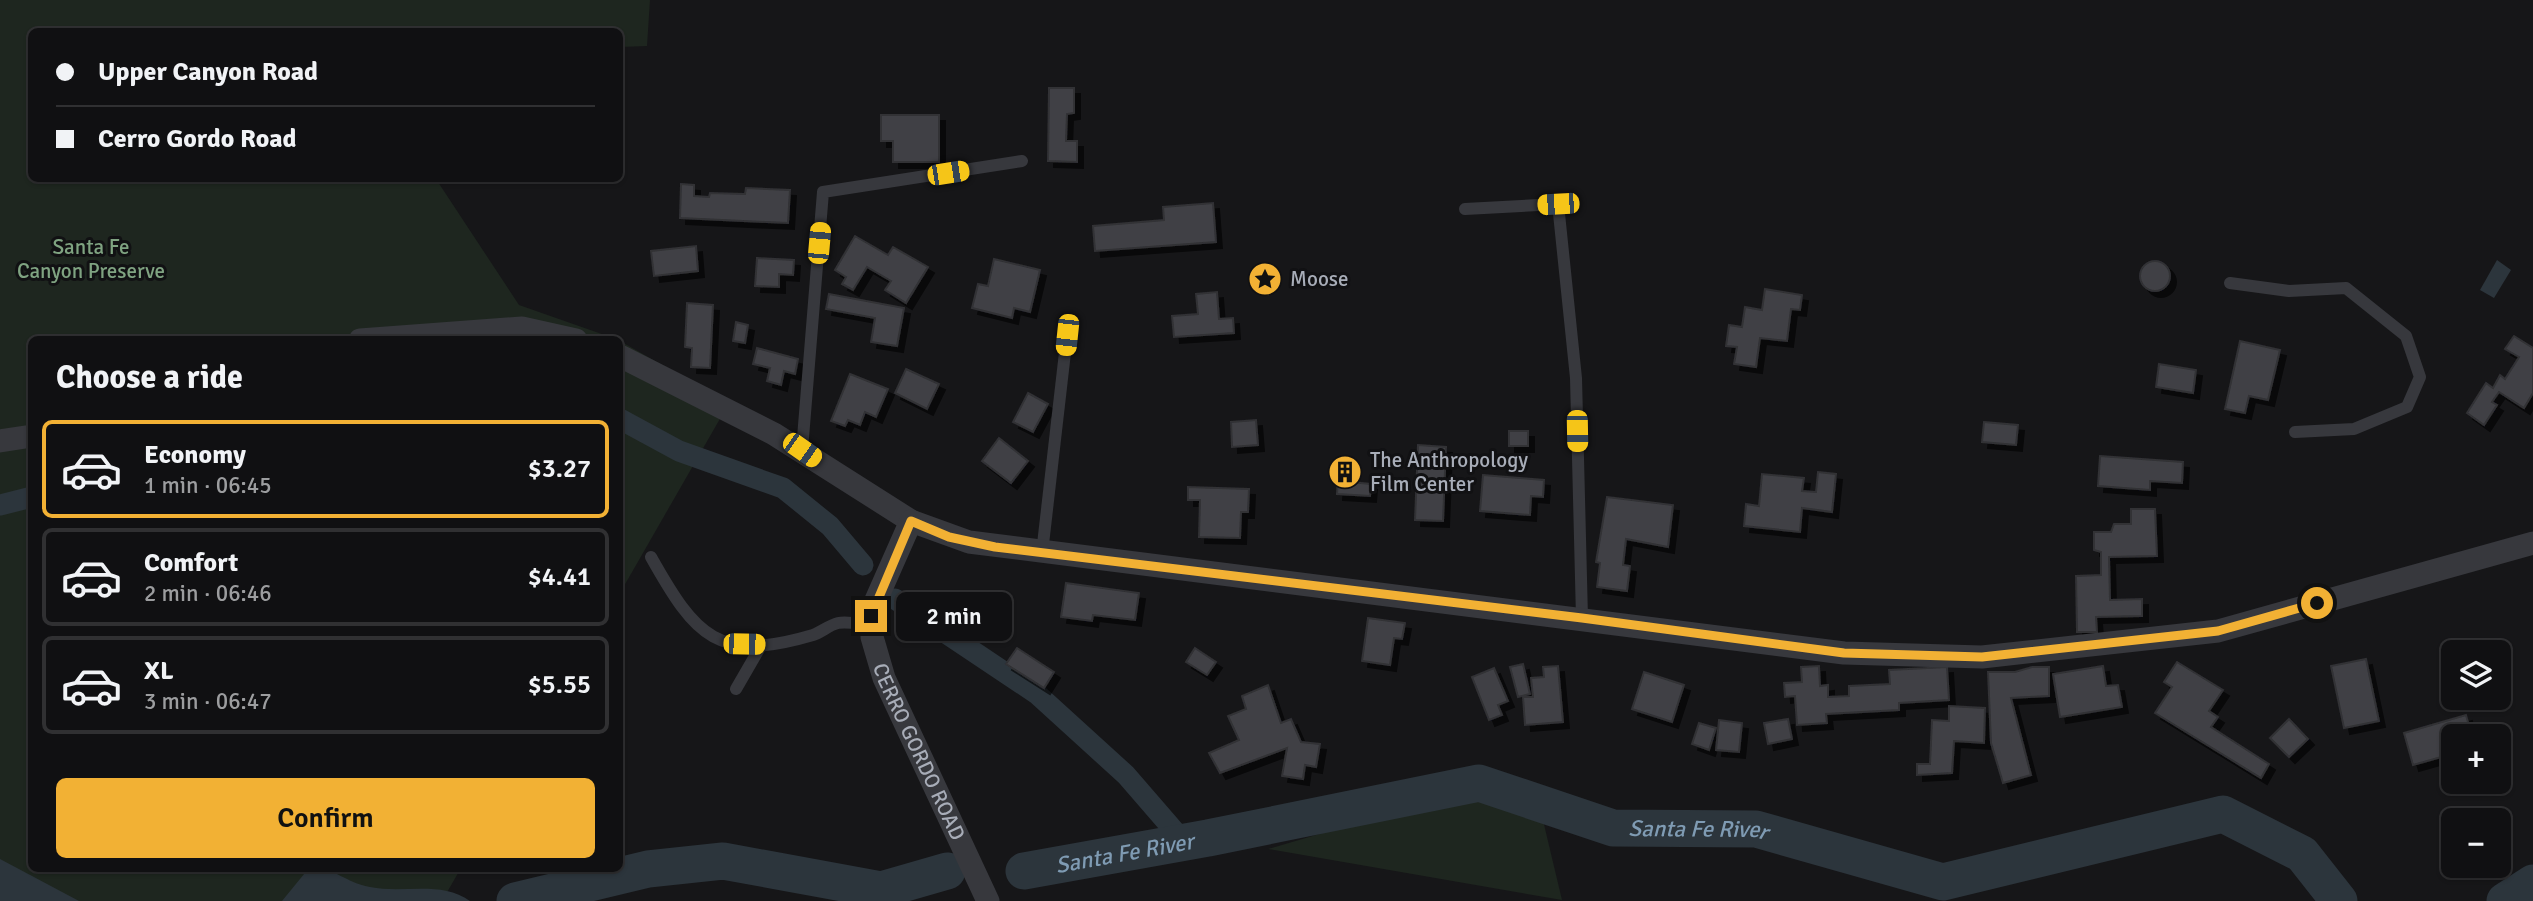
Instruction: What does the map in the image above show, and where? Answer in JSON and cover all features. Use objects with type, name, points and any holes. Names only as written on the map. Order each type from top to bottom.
[{"type":"street","points":[[414,336],[522,328],[558,336]]},
{"type":"street","points":[[623,357],[688,388],[802,450],[911,521],[969,542],[1844,653],[1982,657],[2218,631],[2533,543]]},
{"type":"street","points":[[0,441],[28,437]]},
{"type":"street","points":[[871,616],[911,521]]},
{"type":"street","name":"CERRO GORDO ROAD","points":[[871,616],[884,678],[988,901]]},
{"type":"lane","points":[[802,450],[823,192],[1022,161]]},
{"type":"lane","points":[[1465,209],[1558,204],[1576,377],[1582,618]]},
{"type":"lane","points":[[2230,283],[2289,291],[2346,288],[2406,336],[2420,377],[2407,407],[2354,429],[2295,432]]},
{"type":"lane","points":[[1042,553],[1067,335]]},
{"type":"lane","points":[[651,557],[673,594],[701,631],[726,644],[762,644],[814,634],[839,623],[871,616]]},
{"type":"lane","points":[[736,689],[762,644]]},
{"type":"green space","name":"Santa Fe Canyon Preserve","points":[[0,0],[650,0],[647,46],[623,47],[623,28],[28,28],[28,182],[438,182],[519,305],[607,336],[28,336],[28,872],[459,872],[442,901],[0,901]]},
{"type":"green space","points":[[623,343],[729,403],[623,588]]},
{"type":"green space","points":[[1479,796],[1542,816],[1562,900],[1268,849],[1391,813]]},
{"type":"shaded area","points":[[2497,260],[2511,270],[2494,298],[2480,290]]},
{"type":"shaded area","points":[[0,859],[79,901],[0,901]]},
{"type":"shaded area","points":[[306,872],[332,872],[370,887],[434,889],[459,895],[470,901],[282,901]]},
{"type":"building","points":[[1049,88],[1074,88],[1074,113],[1067,114],[1066,141],[1077,141],[1077,162],[1048,161]]},
{"type":"building","points":[[881,115],[939,115],[939,162],[893,162],[893,141],[881,141]]},
{"type":"building","points":[[681,184],[694,185],[694,196],[709,197],[710,193],[745,194],[746,188],[790,190],[788,223],[680,218]]},
{"type":"building","points":[[1213,203],[1216,242],[1095,251],[1093,226],[1164,220],[1163,207]]},
{"type":"building","points":[[855,236],[888,255],[893,247],[928,267],[906,303],[885,290],[891,281],[867,267],[853,290],[842,284],[846,277],[835,270]]},
{"type":"building","points":[[696,246],[698,271],[654,276],[651,251]]},
{"type":"building","points":[[757,258],[794,260],[793,275],[779,274],[779,287],[755,286]]},
{"type":"building","points":[[994,259],[1040,270],[1030,312],[1014,308],[1012,318],[972,308],[978,284],[988,286]]},
{"type":"building","points":[[2155,261],[2166,265],[2170,276],[2166,287],[2155,291],[2144,287],[2140,276],[2144,265]]},
{"type":"building","points":[[1765,289],[1802,295],[1800,310],[1791,309],[1787,341],[1760,338],[1756,367],[1734,364],[1737,347],[1726,346],[1729,325],[1742,327],[1745,307],[1762,310]]},
{"type":"building","points":[[1217,292],[1219,319],[1233,318],[1234,333],[1174,337],[1172,316],[1198,314],[1196,294]]},
{"type":"building","points":[[829,294],[904,308],[897,346],[871,342],[875,318],[826,309]]},
{"type":"building","points":[[687,303],[713,305],[710,368],[691,367],[692,348],[685,347]]},
{"type":"building","points":[[736,322],[748,325],[745,343],[733,341]]},
{"type":"building","points":[[2514,336],[2533,348],[2533,393],[2524,408],[2499,392],[2492,402],[2497,405],[2484,425],[2467,413],[2486,383],[2493,388],[2500,375],[2505,379],[2519,357],[2505,349]]},
{"type":"building","points":[[2240,341],[2280,350],[2268,400],[2249,396],[2245,413],[2225,409]]},
{"type":"building","points":[[757,348],[798,359],[795,374],[784,371],[781,385],[767,381],[770,368],[753,364]]},
{"type":"building","points":[[2159,364],[2196,370],[2193,393],[2156,387]]},
{"type":"building","points":[[906,369],[939,384],[927,409],[895,393]]},
{"type":"building","points":[[850,374],[888,389],[876,417],[865,412],[860,425],[848,420],[845,426],[831,421]]},
{"type":"building","points":[[1028,393],[1048,404],[1033,432],[1013,422]]},
{"type":"building","points":[[1256,420],[1258,445],[1232,447],[1231,422]]},
{"type":"building","points":[[1984,422],[2018,425],[2016,445],[1982,442]]},
{"type":"building","points":[[1509,431],[1528,431],[1528,446],[1509,446]]},
{"type":"building","points":[[999,438],[1028,461],[1011,483],[982,461]]},
{"type":"building","points":[[1418,445],[1446,447],[1443,521],[1415,520]]},
{"type":"building","points":[[2100,456],[2183,462],[2182,483],[2150,481],[2150,490],[2098,486]]},
{"type":"building","name":"The Anthropology Film Center","points":[[1339,461],[1353,462],[1351,482],[1371,484],[1370,496],[1337,494]]},
{"type":"building","points":[[1818,472],[1836,474],[1832,512],[1802,508],[1800,532],[1744,526],[1746,504],[1759,506],[1762,474],[1804,478],[1802,491],[1816,492]]},
{"type":"building","points":[[1483,475],[1544,480],[1543,497],[1531,496],[1530,515],[1480,511]]},
{"type":"building","points":[[1188,487],[1249,489],[1248,512],[1241,512],[1240,538],[1199,537],[1200,500],[1188,500]]},
{"type":"building","points":[[1607,497],[1673,505],[1668,547],[1626,539],[1623,565],[1630,566],[1627,591],[1597,587],[1600,563],[1596,562]]},
{"type":"building","points":[[2131,509],[2155,509],[2157,556],[2109,557],[2110,600],[2142,599],[2142,616],[2096,617],[2097,632],[2077,632],[2076,576],[2101,575],[2101,552],[2094,550],[2094,532],[2111,532],[2114,524],[2131,524]]},
{"type":"building","points":[[1066,583],[1139,593],[1135,620],[1093,615],[1092,621],[1061,617]]},
{"type":"building","points":[[1368,618],[1405,623],[1402,639],[1394,638],[1390,665],[1362,661]]},
{"type":"building","points":[[1017,648],[1054,672],[1044,688],[1006,664]]},
{"type":"building","points":[[1195,648],[1216,662],[1207,675],[1186,662]]},
{"type":"building","points":[[2366,659],[2379,721],[2344,728],[2331,666]]},
{"type":"building","points":[[2177,662],[2223,690],[2209,711],[2218,717],[2211,727],[2269,764],[2261,778],[2155,713],[2172,687],[2164,682]]},
{"type":"building","points":[[1523,664],[1530,694],[1518,697],[1510,667]]},
{"type":"building","points":[[1558,666],[1563,722],[1525,725],[1523,697],[1533,697],[1531,678],[1544,677],[1543,667]]},
{"type":"building","points":[[1819,666],[1820,686],[1828,685],[1828,697],[1849,696],[1849,686],[1890,684],[1889,670],[1947,667],[1949,700],[1899,703],[1899,710],[1826,714],[1827,723],[1797,725],[1795,696],[1785,697],[1784,683],[1802,682],[1801,667]]},
{"type":"building","points":[[2103,666],[2106,686],[2118,685],[2122,707],[2060,717],[2053,674]]},
{"type":"building","points":[[2032,667],[2049,667],[2049,696],[2011,698],[2031,775],[2003,783],[1991,743],[1988,672],[2015,672]]},
{"type":"building","points":[[1494,668],[1508,701],[1498,705],[1502,715],[1489,720],[1472,677]]},
{"type":"building","points":[[1644,672],[1684,685],[1672,722],[1632,709]]},
{"type":"building","points":[[1268,685],[1281,723],[1291,719],[1301,742],[1320,744],[1316,767],[1305,765],[1303,779],[1282,776],[1287,748],[1220,773],[1209,753],[1239,740],[1228,716],[1246,709],[1242,696]]},
{"type":"building","points":[[1949,706],[1985,708],[1984,743],[1954,741],[1952,773],[1917,775],[1917,764],[1930,764],[1932,720],[1949,721]]},
{"type":"building","points":[[2466,715],[2468,724],[2441,724],[2441,757],[2413,765],[2404,733]]},
{"type":"building","points":[[1788,719],[1792,739],[1768,744],[1764,723]]},
{"type":"building","points":[[2289,719],[2308,739],[2289,757],[2270,738]]},
{"type":"building","points":[[1719,720],[1742,723],[1739,752],[1716,750]]},
{"type":"building","points":[[1699,723],[1716,728],[1709,750],[1692,744]]},
{"type":"waterway","points":[[623,421],[679,451],[783,488],[830,526],[863,565]]},
{"type":"waterway","points":[[0,505],[28,498]]},
{"type":"waterway","points":[[895,599],[1037,694],[1126,775],[1184,842]]},
{"type":"waterway","name":"Santa Fe River","points":[[1024,871],[1208,838],[1479,783],[1613,828],[1756,829],[1943,882],[2223,814],[2302,854],[2339,901]]},
{"type":"waterway","name":"Santa Fe River","points":[[515,901],[648,869],[723,861],[881,890],[947,871]]},
{"type":"waterway","name":"Santa Fe River","points":[[2505,901],[2533,883]]},
{"type":"place","name":"Moose","points":[[1265,279]]},
{"type":"place","name":"The Anthropology Film Center","points":[[1345,472]]},
{"type":"route","points":[[871,616],[911,521],[949,537],[995,547],[1582,618],[1844,653],[1982,657],[2218,631],[2317,603]]}]
